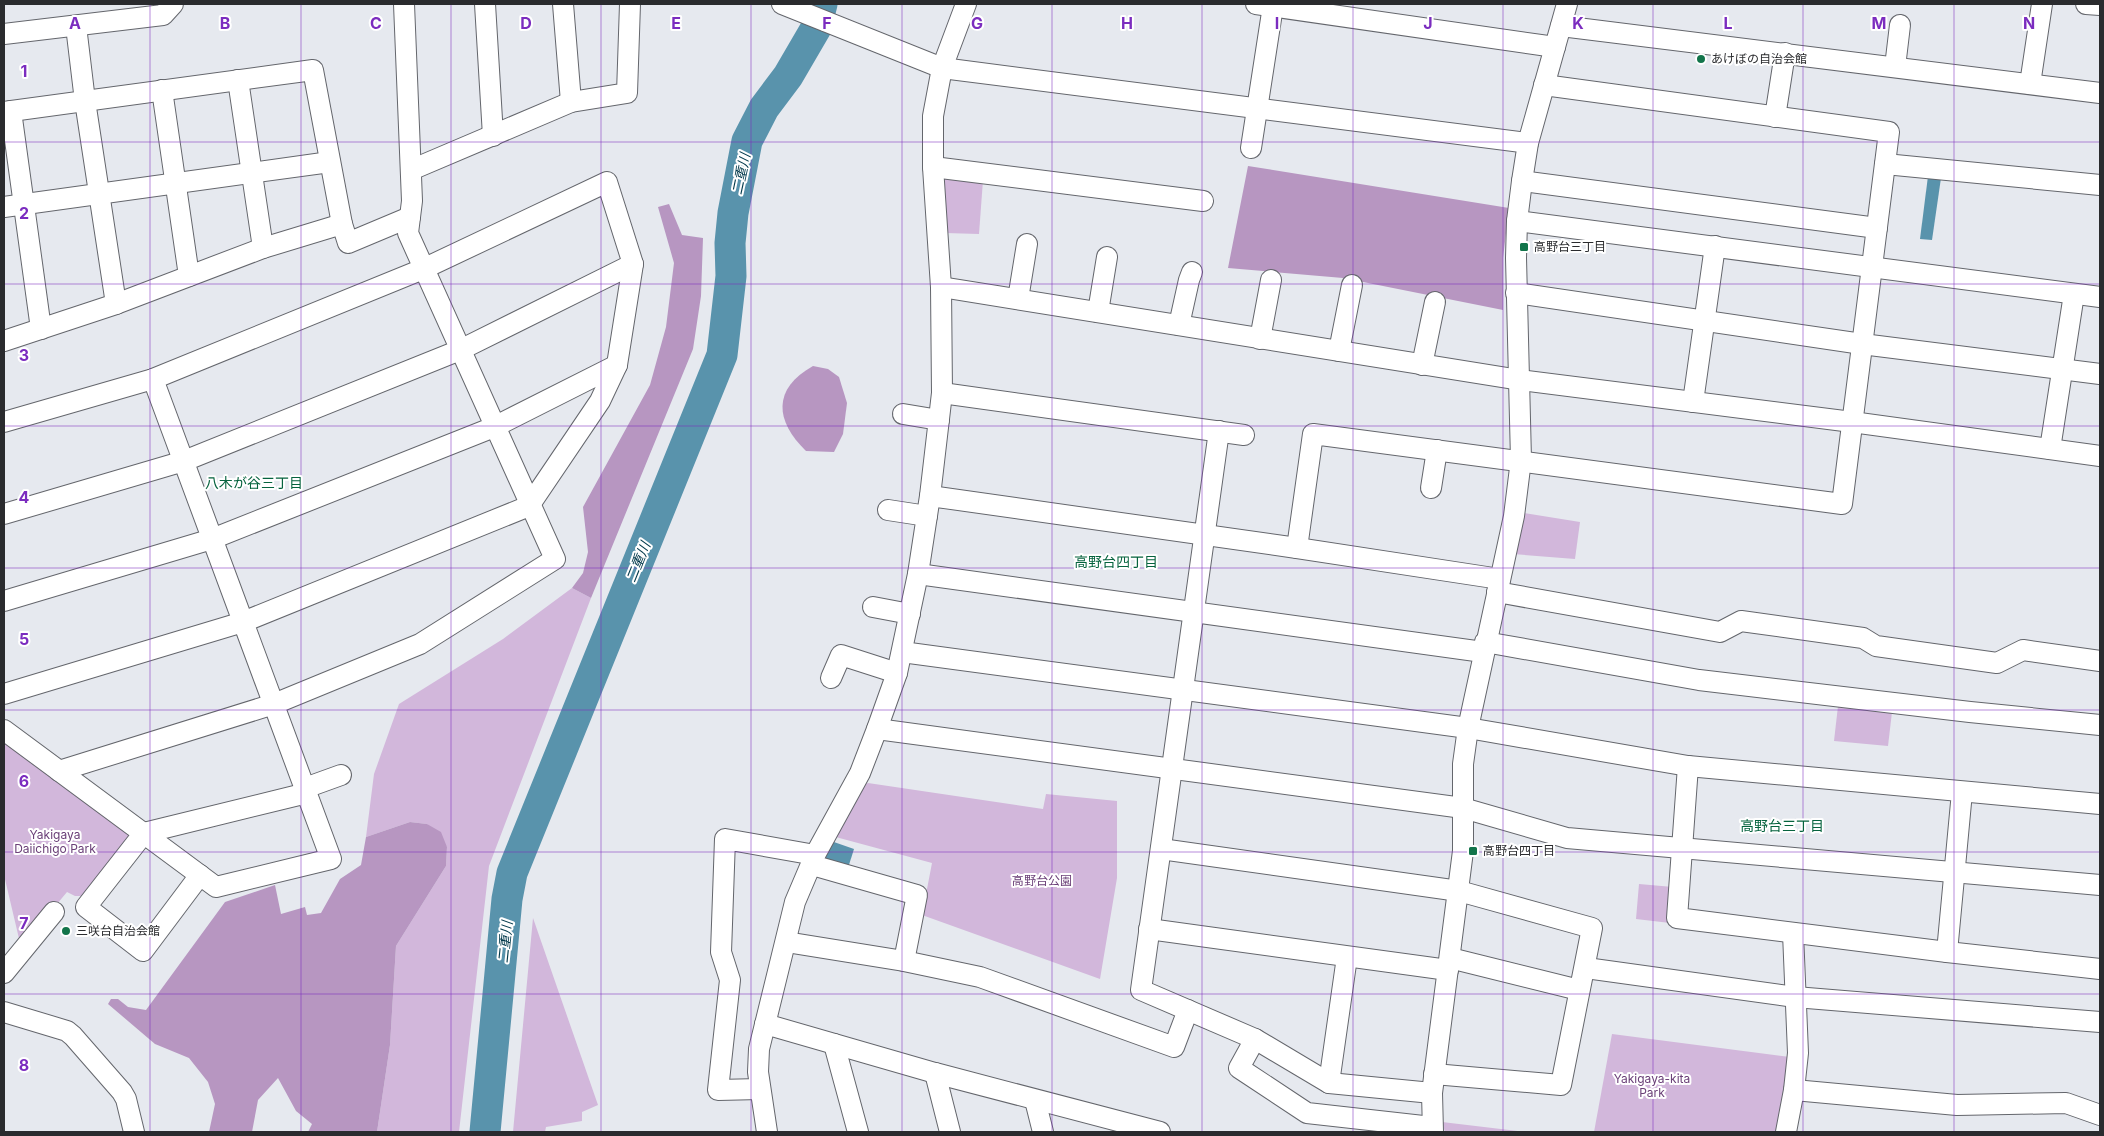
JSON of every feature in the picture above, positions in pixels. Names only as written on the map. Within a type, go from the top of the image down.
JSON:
[{"type":"street","points":[[4,34],[163,15],[173,4]]},
{"type":"street","points":[[59,771],[274,704],[420,644],[555,559],[529,506],[408,233],[412,201],[404,4]]},
{"type":"street","points":[[485,4],[493,136]]},
{"type":"street","points":[[563,4],[571,102]]},
{"type":"street","points":[[411,170],[571,102],[627,93],[630,4]]},
{"type":"street","points":[[782,4],[942,68],[1528,143]]},
{"type":"street","points":[[767,1132],[758,1072],[759,1049],[795,902],[813,860],[860,773],[877,728],[897,673],[918,574],[930,496],[942,394],[941,287],[933,168],[933,116],[942,68],[966,4]]},
{"type":"street","points":[[1255,1039],[1239,1068],[1307,1113],[1432,1130],[1433,1083],[1463,851],[1463,764],[1484,647],[1514,516],[1521,460],[1516,293],[1517,221],[1528,143],[1567,4]]},
{"type":"street","points":[[2030,84],[2042,4]]},
{"type":"street","points":[[2086,4],[2100,6]]},
{"type":"street","points":[[1251,148],[1258,109],[1264,5],[1555,46]]},
{"type":"street","points":[[1895,67],[1900,25]]},
{"type":"street","points":[[76,26],[85,101],[116,304]]},
{"type":"street","points":[[1561,26],[2100,93]]},
{"type":"street","points":[[1775,116],[1785,53]]},
{"type":"street","points":[[41,329],[14,206],[7,111],[313,70],[342,224],[348,243],[410,217]]},
{"type":"street","points":[[238,80],[263,248]]},
{"type":"street","points":[[1297,548],[1313,434],[1521,460],[1842,504],[1888,132],[1544,85]]},
{"type":"street","points":[[162,90],[189,276]]},
{"type":"street","points":[[14,206],[330,162]]},
{"type":"street","points":[[1885,164],[2100,185]]},
{"type":"street","points":[[933,168],[1203,201]]},
{"type":"street","points":[[1522,181],[1877,228]]},
{"type":"street","points":[[4,422],[153,379],[423,269],[607,182],[633,264],[617,365],[600,401],[529,506],[243,622],[4,694]]},
{"type":"street","points":[[1517,221],[2100,297]]},
{"type":"street","points":[[4,340],[116,304],[263,248],[342,224]]},
{"type":"street","points":[[1018,299],[1027,244]]},
{"type":"street","points":[[1692,402],[1715,246]]},
{"type":"street","points":[[1098,312],[1107,257]]},
{"type":"street","points":[[4,514],[184,461],[460,350],[633,264]]},
{"type":"street","points":[[1179,326],[1192,272]]},
{"type":"street","points":[[1260,338],[1271,280]]},
{"type":"street","points":[[1339,351],[1352,285]]},
{"type":"street","points":[[941,287],[1520,380],[2100,456]]},
{"type":"street","points":[[1516,293],[1862,344],[2100,374]]},
{"type":"street","points":[[2050,449],[2074,294]]},
{"type":"street","points":[[1422,365],[1435,302]]},
{"type":"street","points":[[4,601],[212,539],[494,427],[617,365]]},
{"type":"street","points":[[4,730],[216,887],[331,859],[153,379]]},
{"type":"street","points":[[942,394],[1244,435]]},
{"type":"street","points":[[903,414],[939,420]]},
{"type":"street","points":[[1161,849],[1459,891],[1592,928],[1586,968],[1561,1085],[1329,1083],[1255,1039],[1141,990],[1219,432]]},
{"type":"street","points":[[1431,488],[1437,450]]},
{"type":"street","points":[[930,496],[1297,548],[1498,586],[1720,632],[1741,621],[1863,638],[1876,646],[1997,663],[2024,650],[2100,661]]},
{"type":"street","points":[[888,510],[927,516]]},
{"type":"street","points":[[918,574],[1194,612],[1484,647],[1699,680],[1970,712],[2100,725]]},
{"type":"street","points":[[873,607],[910,614]]},
{"type":"street","points":[[902,652],[1468,728],[1688,766],[2100,804]]},
{"type":"street","points":[[831,678],[840,655],[897,673]]},
{"type":"street","points":[[877,728],[1463,808],[1567,838],[2100,885]]},
{"type":"street","points":[[1688,766],[1676,918],[2100,969]]},
{"type":"street","points":[[200,875],[143,951],[86,907],[144,833],[306,791],[341,775]]},
{"type":"street","points":[[1947,952],[1962,792]]},
{"type":"street","points":[[760,1089],[718,1090],[730,980],[721,952],[725,840],[813,860],[917,895],[904,961]]},
{"type":"street","points":[[4,973],[54,912]]},
{"type":"street","points":[[1150,929],[1347,957],[1449,964],[1580,990]]},
{"type":"street","points":[[1786,1132],[1794,1090],[1798,1053],[1793,933]]},
{"type":"street","points":[[786,942],[904,961],[980,977],[1174,1047],[1188,1010]]},
{"type":"street","points":[[1329,1083],[1347,957]]},
{"type":"street","points":[[1586,968],[1795,997],[2100,1022]]},
{"type":"street","points":[[4,1012],[55,1026],[74,1036],[122,1092],[126,1099],[134,1132]]},
{"type":"street","points":[[765,1024],[1132,1128],[1160,1132]]},
{"type":"street","points":[[834,1044],[858,1132]]},
{"type":"street","points":[[935,1073],[950,1132]]},
{"type":"street","points":[[1794,1090],[1957,1105],[2066,1103],[2100,1115]]},
{"type":"street","points":[[1035,1100],[1043,1132]]},
{"type":"green space","points":[[947,177],[983,180],[979,234],[945,233],[941,183]]},
{"type":"green space","points":[[1524,513],[1580,522],[1575,559],[1513,554]]},
{"type":"green space","points":[[572,588],[591,598],[489,866],[459,1132],[377,1132],[390,1045],[396,946],[446,866],[447,847],[427,824],[410,822],[366,837],[374,774],[399,704],[503,639]]},
{"type":"green space","points":[[1838,706],[1892,712],[1888,746],[1834,741]]},
{"type":"green space","name":"Yakigaya Daiichigo Park","points":[[4,742],[128,833],[129,839],[86,896],[75,896],[67,892],[21,947],[4,875]]},
{"type":"green space","name":"高野台公園","points":[[868,783],[1043,809],[1046,794],[1117,801],[1117,878],[1100,979],[922,915],[932,863],[832,836],[859,787]]},
{"type":"green space","points":[[1639,884],[1673,887],[1670,923],[1636,919]]},
{"type":"green space","points":[[533,918],[598,1105],[582,1112],[582,1121],[546,1127],[545,1132],[513,1132]]},
{"type":"green space","name":"Yakigaya-kita Park","points":[[1612,1034],[1790,1057],[1779,1132],[1594,1132]]},
{"type":"green space","points":[[1442,1122],[1527,1132],[1445,1132]]},
{"type":"shaded area","points":[[1248,166],[1509,208],[1503,258],[1503,310],[1343,278],[1228,268]]},
{"type":"shaded area","points":[[669,204],[682,235],[703,238],[701,296],[693,349],[591,598],[572,588],[583,573],[588,552],[583,507],[650,385],[666,327],[674,263],[658,207]]},
{"type":"shaded area","points":[[813,366],[828,369],[839,377],[847,403],[843,434],[834,452],[806,451],[788,428],[784,417],[782,406],[790,385]]},
{"type":"shaded area","points":[[410,822],[427,824],[441,832],[447,847],[446,866],[396,946],[390,1045],[377,1132],[308,1132],[312,1124],[296,1111],[278,1078],[258,1100],[252,1132],[209,1132],[215,1104],[208,1082],[189,1058],[155,1044],[108,1004],[111,999],[118,999],[128,1007],[146,1010],[225,902],[275,885],[281,914],[305,907],[307,915],[321,913],[340,879],[361,865],[366,837]]},
{"type":"water","points":[[1928,176],[1941,178],[1932,240],[1920,239]]},
{"type":"water","points":[[831,841],[854,849],[848,868],[828,863],[823,854]]},
{"type":"waterway","name":"二重川","points":[[485,1132],[507,899],[512,873],[722,355],[731,276],[730,243],[733,213],[747,141],[764,108],[788,76],[816,28],[822,4]]},
{"type":"place","name":"あけぼの自治会館","points":[[1701,59]]},
{"type":"place","name":"高野台三丁目","points":[[1524,247]]},
{"type":"place","name":"高野台四丁目","points":[[1473,851]]},
{"type":"place","name":"三咲台自治会館","points":[[66,931]]},
{"type":"district","name":"八木が谷三丁目","points":[[254,483]]},
{"type":"district","name":"高野台四丁目","points":[[1116,562]]},
{"type":"district","name":"高野台三丁目","points":[[1782,826]]}]
